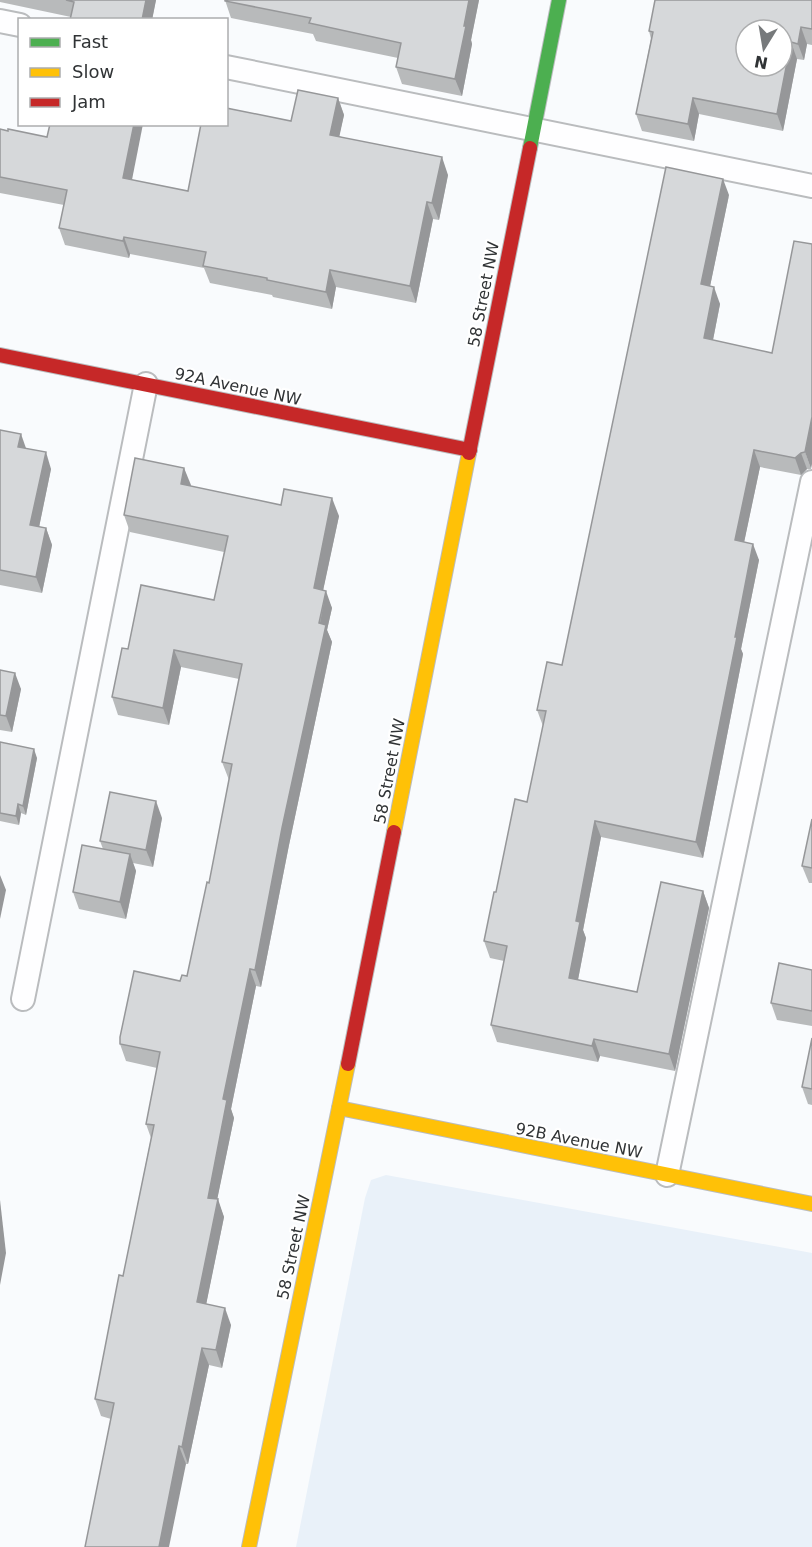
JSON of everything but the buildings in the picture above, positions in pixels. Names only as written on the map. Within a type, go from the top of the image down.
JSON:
[{"type":"street","name":"58 Street NW","points":[[249,1547],[339,1108],[559,0]]},
{"type":"street","name":"92A Avenue NW","points":[[0,355],[470,450]]},
{"type":"street","name":"92B Avenue NW","points":[[339,1108],[812,1204]]},
{"type":"lane","points":[[0,21],[18,25]]},
{"type":"lane","points":[[228,67],[812,186]]},
{"type":"lane","points":[[23,999],[146,384]]},
{"type":"lane","points":[[667,1175],[812,482]]},
{"type":"shaded area","points":[[386,1175],[812,1253],[812,1547],[296,1547],[365,1198],[371,1180]]},
{"type":"traffic: fast","points":[[530,148],[559,0]]},
{"type":"traffic: slow","points":[[394,832],[469,453]]},
{"type":"traffic: slow","points":[[249,1547],[348,1064]]},
{"type":"traffic: slow","points":[[339,1108],[812,1204]]},
{"type":"traffic: jam","points":[[469,453],[530,148]]},
{"type":"traffic: jam","points":[[0,355],[470,450]]},
{"type":"traffic: jam","points":[[348,1064],[394,832]]}]
